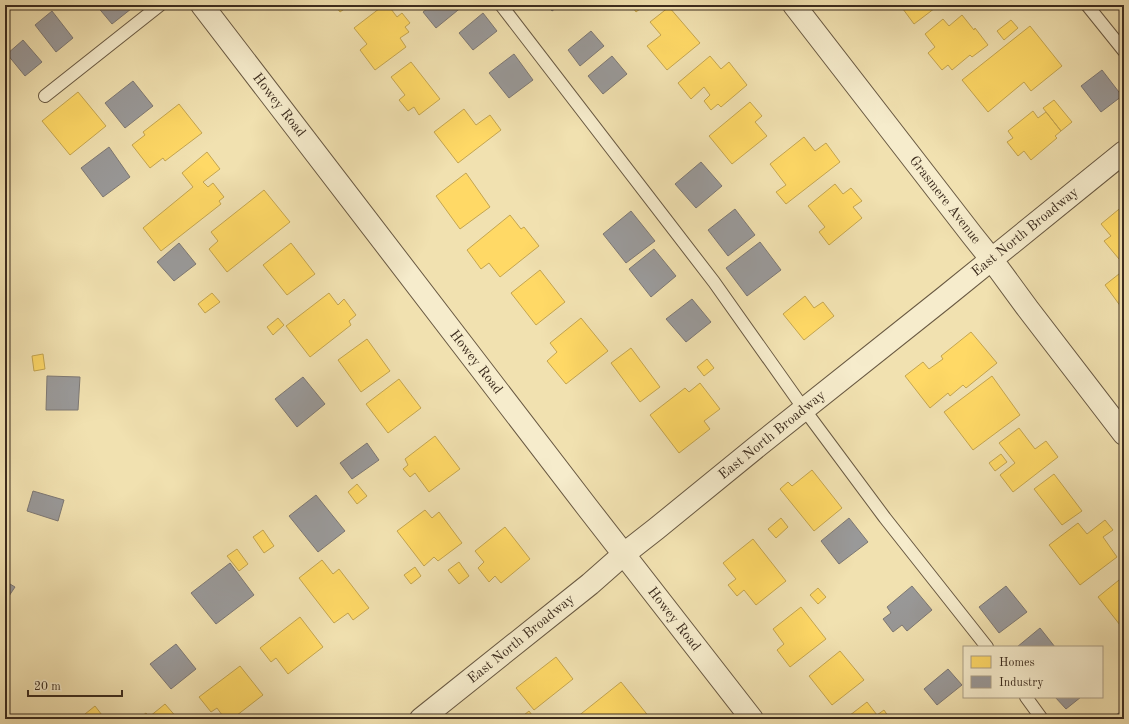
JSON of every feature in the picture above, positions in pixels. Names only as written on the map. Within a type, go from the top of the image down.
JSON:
[{"type":"street","name":"Howey Road","points":[[202,5],[752,719]]},
{"type":"street","name":"Grasmere Avenue","points":[[794,5],[992,260],[1124,434]]},
{"type":"street","name":"East North Broadway","points":[[421,719],[1124,152]]},
{"type":"lane","points":[[45,96],[160,5]]},
{"type":"lane","points":[[501,5],[714,282],[804,409],[885,518],[986,646]]},
{"type":"lane","points":[[1087,5],[1124,51]]},
{"type":"lane","points":[[1027,698],[1042,719]]},
{"type":"building: Homes","points":[[335,5],[350,5],[340,12]]},
{"type":"building: Homes","points":[[384,5],[388,5],[397,17],[402,13],[410,23],[405,27],[409,32],[400,38],[406,47],[375,70],[360,50],[367,44],[354,28]]},
{"type":"building: Homes","points":[[631,5],[645,5],[636,12]]},
{"type":"building: Homes","points":[[900,5],[939,5],[914,24]]},
{"type":"building: Homes","points":[[669,7],[700,43],[667,70],[647,46],[661,35],[650,22]]},
{"type":"building: Homes","points":[[962,15],[974,30],[975,28],[988,45],[972,57],[970,55],[952,70],[948,65],[942,70],[928,53],[935,47],[925,34],[943,19],[949,26]]},
{"type":"building: Homes","points":[[1011,20],[1018,28],[1004,40],[997,31]]},
{"type":"building: Homes","points":[[1030,26],[1062,66],[1031,91],[1024,82],[988,112],[962,80]]},
{"type":"building: Homes","points":[[710,56],[721,69],[729,62],[747,85],[721,107],[718,104],[711,110],[704,101],[710,95],[704,87],[691,99],[678,83]]},
{"type":"building: Homes","points":[[411,62],[440,99],[419,115],[414,107],[408,111],[399,100],[405,95],[391,77]]},
{"type":"building: Homes","points":[[78,92],[106,126],[70,155],[42,121]]},
{"type":"building: Homes","points":[[1054,100],[1072,122],[1061,131],[1043,108]]},
{"type":"building: Homes","points":[[750,102],[762,116],[755,122],[767,136],[732,164],[709,136]]},
{"type":"building: Homes","points":[[179,104],[202,133],[165,161],[163,158],[150,168],[132,145],[145,135],[143,132]]},
{"type":"building: Homes","points":[[464,109],[476,125],[490,115],[501,130],[458,163],[434,132]]},
{"type":"building: Homes","points":[[1033,111],[1038,118],[1046,112],[1061,131],[1055,136],[1057,138],[1031,160],[1024,151],[1018,156],[1007,142],[1013,138],[1008,131]]},
{"type":"building: Homes","points":[[804,137],[815,151],[826,143],[840,162],[786,204],[776,192],[786,185],[770,164]]},
{"type":"building: Homes","points":[[207,152],[220,169],[203,182],[208,187],[213,183],[224,197],[219,201],[221,204],[161,251],[143,228],[193,187],[182,173]]},
{"type":"building: Homes","points":[[466,173],[490,207],[460,229],[436,196]]},
{"type":"building: Homes","points":[[835,184],[843,194],[851,188],[862,201],[853,207],[862,218],[829,245],[819,232],[825,227],[808,206]]},
{"type":"building: Homes","points":[[264,190],[290,222],[227,272],[209,249],[218,241],[211,232]]},
{"type":"building: Homes","points":[[1124,205],[1124,254],[1119,259],[1104,241],[1111,236],[1101,224]]},
{"type":"building: Homes","points":[[510,215],[521,229],[524,227],[539,246],[500,277],[489,263],[481,269],[467,250]]},
{"type":"building: Homes","points":[[291,243],[315,274],[287,295],[263,265]]},
{"type":"building: Homes","points":[[540,270],[565,302],[536,325],[511,293]]},
{"type":"building: Homes","points":[[1124,270],[1124,311],[1105,285]]},
{"type":"building: Homes","points":[[212,293],[220,302],[205,313],[198,304]]},
{"type":"building: Homes","points":[[329,293],[338,305],[344,299],[356,315],[349,321],[351,325],[310,357],[286,326]]},
{"type":"building: Homes","points":[[805,296],[814,308],[823,302],[834,316],[804,340],[783,314]]},
{"type":"building: Homes","points":[[278,318],[284,325],[273,335],[267,327]]},
{"type":"building: Homes","points":[[581,318],[608,351],[566,384],[547,361],[557,352],[550,343]]},
{"type":"building: Homes","points":[[971,332],[997,363],[966,388],[963,385],[950,396],[948,393],[930,408],[905,376],[923,362],[929,369],[943,359],[941,356]]},
{"type":"building: Homes","points":[[367,339],[390,371],[361,392],[338,360]]},
{"type":"building: Homes","points":[[631,348],[660,387],[640,402],[611,363]]},
{"type":"building: Homes","points":[[43,354],[45,369],[34,371],[32,356]]},
{"type":"building: Homes","points":[[707,359],[714,368],[704,376],[697,367]]},
{"type":"building: Homes","points":[[992,376],[1020,415],[973,450],[944,412]]},
{"type":"building: Homes","points":[[399,379],[421,408],[388,433],[366,404]]},
{"type":"building: Homes","points":[[700,383],[720,409],[704,421],[710,429],[679,453],[650,415],[685,388],[689,392]]},
{"type":"building: Homes","points":[[1019,428],[1035,449],[1046,441],[1058,457],[1013,492],[1000,475],[1015,463],[999,443]]},
{"type":"building: Homes","points":[[435,436],[460,469],[429,492],[415,473],[410,477],[403,469],[408,465],[405,459]]},
{"type":"building: Homes","points":[[1001,454],[1007,462],[995,471],[989,463]]},
{"type":"building: Homes","points":[[812,470],[842,508],[814,531],[780,489],[788,482],[792,486]]},
{"type":"building: Homes","points":[[1054,474],[1082,511],[1062,525],[1034,489]]},
{"type":"building: Homes","points":[[357,484],[367,496],[357,504],[348,492]]},
{"type":"building: Homes","points":[[425,510],[432,518],[439,512],[462,543],[438,561],[434,557],[424,566],[397,531]]},
{"type":"building: Homes","points":[[781,518],[788,527],[776,538],[768,529]]},
{"type":"building: Homes","points":[[1105,520],[1113,530],[1103,537],[1117,557],[1080,585],[1049,545],[1078,523],[1087,534]]},
{"type":"building: Homes","points":[[505,527],[530,559],[501,583],[495,576],[489,582],[478,568],[484,562],[475,551]]},
{"type":"building: Homes","points":[[263,530],[274,546],[264,553],[253,537]]},
{"type":"building: Homes","points":[[753,539],[786,581],[756,605],[744,590],[737,596],[728,585],[736,579],[723,563]]},
{"type":"building: Homes","points":[[237,549],[248,564],[239,571],[227,556]]},
{"type":"building: Homes","points":[[322,560],[333,574],[339,569],[369,608],[353,620],[348,613],[334,623],[299,578]]},
{"type":"building: Homes","points":[[459,562],[469,576],[459,584],[448,570]]},
{"type":"building: Homes","points":[[415,567],[421,576],[411,584],[404,575]]},
{"type":"building: Homes","points":[[1124,576],[1124,622],[1120,625],[1098,597]]},
{"type":"building: Homes","points":[[818,588],[826,597],[818,604],[810,595]]},
{"type":"building: Homes","points":[[801,607],[826,639],[790,667],[777,650],[784,644],[773,629]]},
{"type":"building: Homes","points":[[300,617],[323,647],[288,674],[276,658],[271,662],[260,648]]},
{"type":"building: Homes","points":[[840,651],[864,680],[832,705],[809,676]]},
{"type":"building: Homes","points":[[556,657],[573,679],[534,710],[516,688]]},
{"type":"building: Homes","points":[[240,666],[263,695],[232,719],[225,719],[217,708],[211,712],[199,697]]},
{"type":"building: Homes","points":[[621,682],[650,718],[649,719],[579,719],[577,717]]},
{"type":"building: Homes","points":[[867,702],[877,715],[884,710],[890,719],[845,719]]},
{"type":"building: Homes","points":[[165,704],[178,719],[138,719],[146,713],[149,717]]},
{"type":"building: Homes","points":[[95,706],[105,719],[89,719],[85,714]]},
{"type":"building: Homes","points":[[529,711],[535,719],[519,719]]},
{"type":"building: Industry","points":[[96,5],[136,5],[112,24]]},
{"type":"building: Industry","points":[[432,5],[463,6],[436,28],[423,12]]},
{"type":"building: Industry","points":[[548,5],[560,5],[552,11]]},
{"type":"building: Industry","points":[[52,11],[73,38],[56,52],[35,25]]},
{"type":"building: Industry","points":[[483,13],[497,31],[473,50],[459,33]]},
{"type":"building: Industry","points":[[591,31],[604,46],[580,66],[568,50]]},
{"type":"building: Industry","points":[[23,40],[42,62],[25,76],[7,54]]},
{"type":"building: Industry","points":[[514,54],[533,80],[509,98],[489,73]]},
{"type":"building: Industry","points":[[612,56],[627,74],[603,94],[588,76]]},
{"type":"building: Industry","points":[[1102,70],[1122,96],[1101,112],[1081,86]]},
{"type":"building: Industry","points":[[133,81],[153,106],[125,128],[105,103]]},
{"type":"building: Industry","points":[[109,147],[130,177],[103,197],[81,168]]},
{"type":"building: Industry","points":[[701,162],[722,186],[696,208],[675,184]]},
{"type":"building: Industry","points":[[735,209],[755,235],[728,256],[708,230]]},
{"type":"building: Industry","points":[[631,211],[655,241],[626,263],[603,234]]},
{"type":"building: Industry","points":[[760,242],[781,270],[747,296],[726,268]]},
{"type":"building: Industry","points":[[179,243],[196,264],[174,281],[157,262]]},
{"type":"building: Industry","points":[[654,249],[676,276],[651,297],[629,269]]},
{"type":"building: Industry","points":[[692,299],[711,322],[686,342],[666,319]]},
{"type":"building: Industry","points":[[47,376],[80,377],[78,410],[46,410]]},
{"type":"building: Industry","points":[[303,377],[325,404],[297,427],[275,399]]},
{"type":"building: Industry","points":[[367,443],[379,460],[352,479],[340,463]]},
{"type":"building: Industry","points":[[33,491],[64,500],[58,521],[27,511]]},
{"type":"building: Industry","points":[[316,495],[345,531],[318,552],[289,516]]},
{"type":"building: Industry","points":[[849,518],[868,542],[839,564],[821,541]]},
{"type":"building: Industry","points":[[230,563],[254,595],[216,624],[191,593]]},
{"type":"building: Industry","points":[[5,581],[15,587],[5,602]]},
{"type":"building: Industry","points":[[912,586],[932,610],[907,631],[902,625],[893,632],[883,619],[891,613],[887,607]]},
{"type":"building: Industry","points":[[1006,586],[1027,612],[999,633],[979,607]]},
{"type":"building: Industry","points":[[1040,628],[1054,646],[1018,646]]},
{"type":"building: Industry","points":[[176,644],[196,669],[171,689],[150,664]]},
{"type":"building: Industry","points":[[948,669],[962,685],[937,705],[924,689]]},
{"type":"building: Industry","points":[[1056,698],[1080,698],[1066,709]]},
{"type":"building: Industry","points":[[1124,709],[1124,719],[1111,719]]}]
